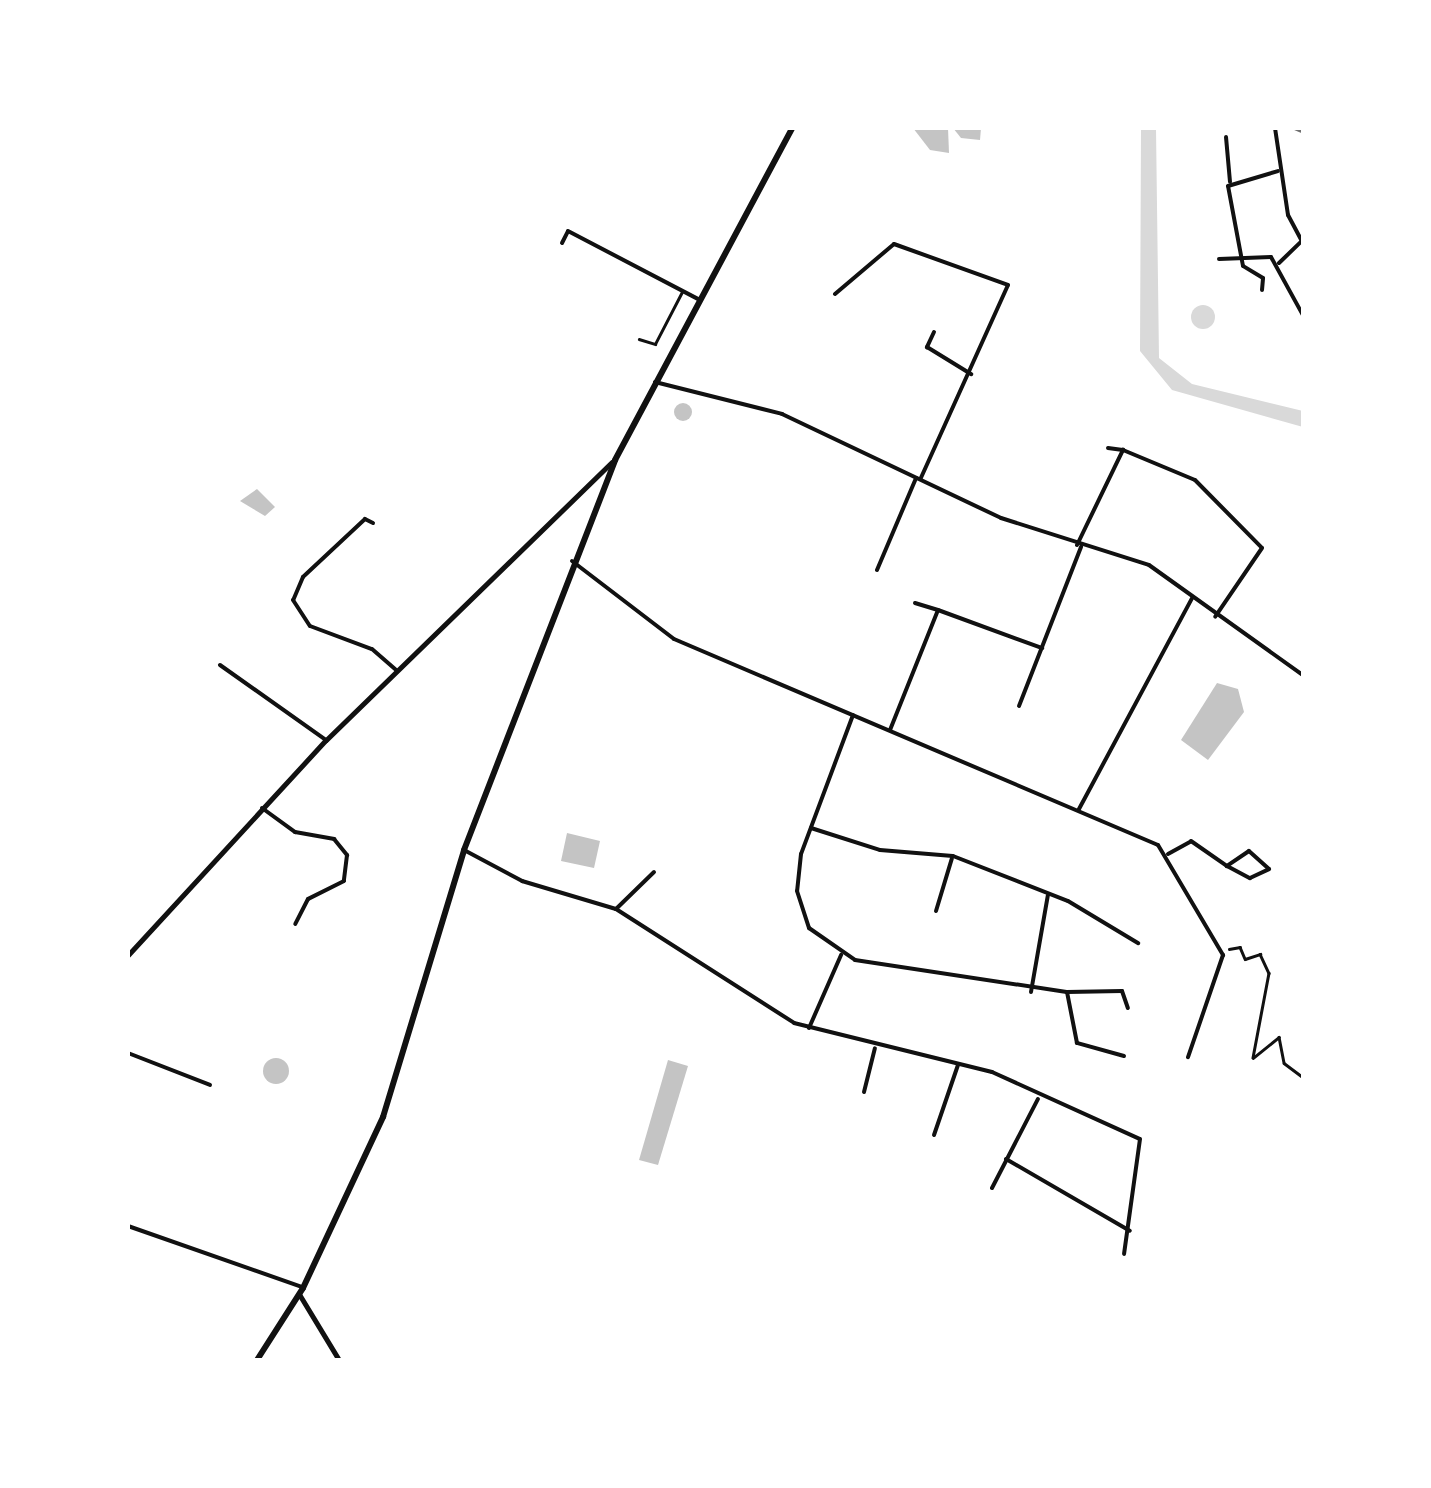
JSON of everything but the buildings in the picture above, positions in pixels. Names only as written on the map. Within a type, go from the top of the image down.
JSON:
[{"type":"main road","points":[[257,1360],[301,1291],[383,1117],[464,850],[572,561],[615,460],[792,128]]},
{"type":"street","points":[[1275,128],[1278,171],[1302,244],[1278,263]]},
{"type":"street","points":[[1226,137],[1241,255],[1262,290]]},
{"type":"street","points":[[1230,182],[1278,171]]},
{"type":"street","points":[[562,243],[568,232],[698,299]]},
{"type":"street","points":[[835,294],[894,244],[1002,278],[1010,298],[919,477],[878,570]]},
{"type":"street","points":[[1220,259],[1241,255],[1278,263]]},
{"type":"street","points":[[1278,263],[1304,317]]},
{"type":"street","points":[[934,332],[927,347],[971,374]]},
{"type":"street","points":[[655,382],[782,414],[1079,546],[1148,565],[1215,617],[1304,676]]},
{"type":"street","points":[[1108,448],[1123,450],[1195,480],[1261,544],[1215,617]]},
{"type":"street","points":[[1020,706],[1079,546],[1123,450]]},
{"type":"street","points":[[128,955],[326,740],[559,504],[615,460]]},
{"type":"street","points":[[372,523],[350,531],[298,582],[293,600],[310,626],[372,649],[396,670]]},
{"type":"street","points":[[572,561],[674,639],[1079,809],[1168,854],[1222,951],[1217,992],[1188,1057]]},
{"type":"street","points":[[1079,809],[1192,598]]},
{"type":"street","points":[[915,603],[1042,648]]},
{"type":"street","points":[[890,730],[938,610]]},
{"type":"street","points":[[220,664],[326,740]]},
{"type":"street","points":[[852,715],[810,828],[800,906],[817,939],[841,955],[1031,992],[1122,991],[1128,1008]]},
{"type":"street","points":[[262,808],[295,832],[334,839],[348,855],[344,881],[308,899],[295,924]]},
{"type":"street","points":[[810,828],[869,848],[953,856],[1048,895],[1138,943]]},
{"type":"street","points":[[1168,854],[1191,841],[1228,866],[1256,880],[1268,874],[1249,850],[1228,866]]},
{"type":"street","points":[[464,850],[522,881],[616,909],[809,1028],[958,1065],[1140,1139],[1124,1254]]},
{"type":"street","points":[[936,911],[953,856]]},
{"type":"street","points":[[616,909],[654,872]]},
{"type":"street","points":[[1031,992],[1048,895]]},
{"type":"street","points":[[809,1028],[841,955]]},
{"type":"street","points":[[1067,992],[1072,1037],[1087,1050],[1124,1056]]},
{"type":"street","points":[[864,1092],[876,1046]]},
{"type":"street","points":[[128,1053],[210,1084]]},
{"type":"street","points":[[934,1135],[958,1065]]},
{"type":"street","points":[[992,1188],[1039,1098]]},
{"type":"street","points":[[1006,1159],[1130,1231]]},
{"type":"street","points":[[128,1226],[301,1291],[337,1360]]},
{"type":"lane","points":[[639,340],[655,344],[682,291]]},
{"type":"path","points":[[1222,951],[1260,954],[1269,973],[1253,1058],[1278,1038],[1284,1063],[1304,1078]]},
{"type":"shaded area","points":[[1141,128],[1156,128],[1159,358],[1192,384],[1303,411],[1303,427],[1172,390],[1140,351]]},
{"type":"shaded area","points":[[1203,305],[1215,317],[1203,329],[1191,317]]},
{"type":"railway","points":[[1294,128],[1304,132]]}]
